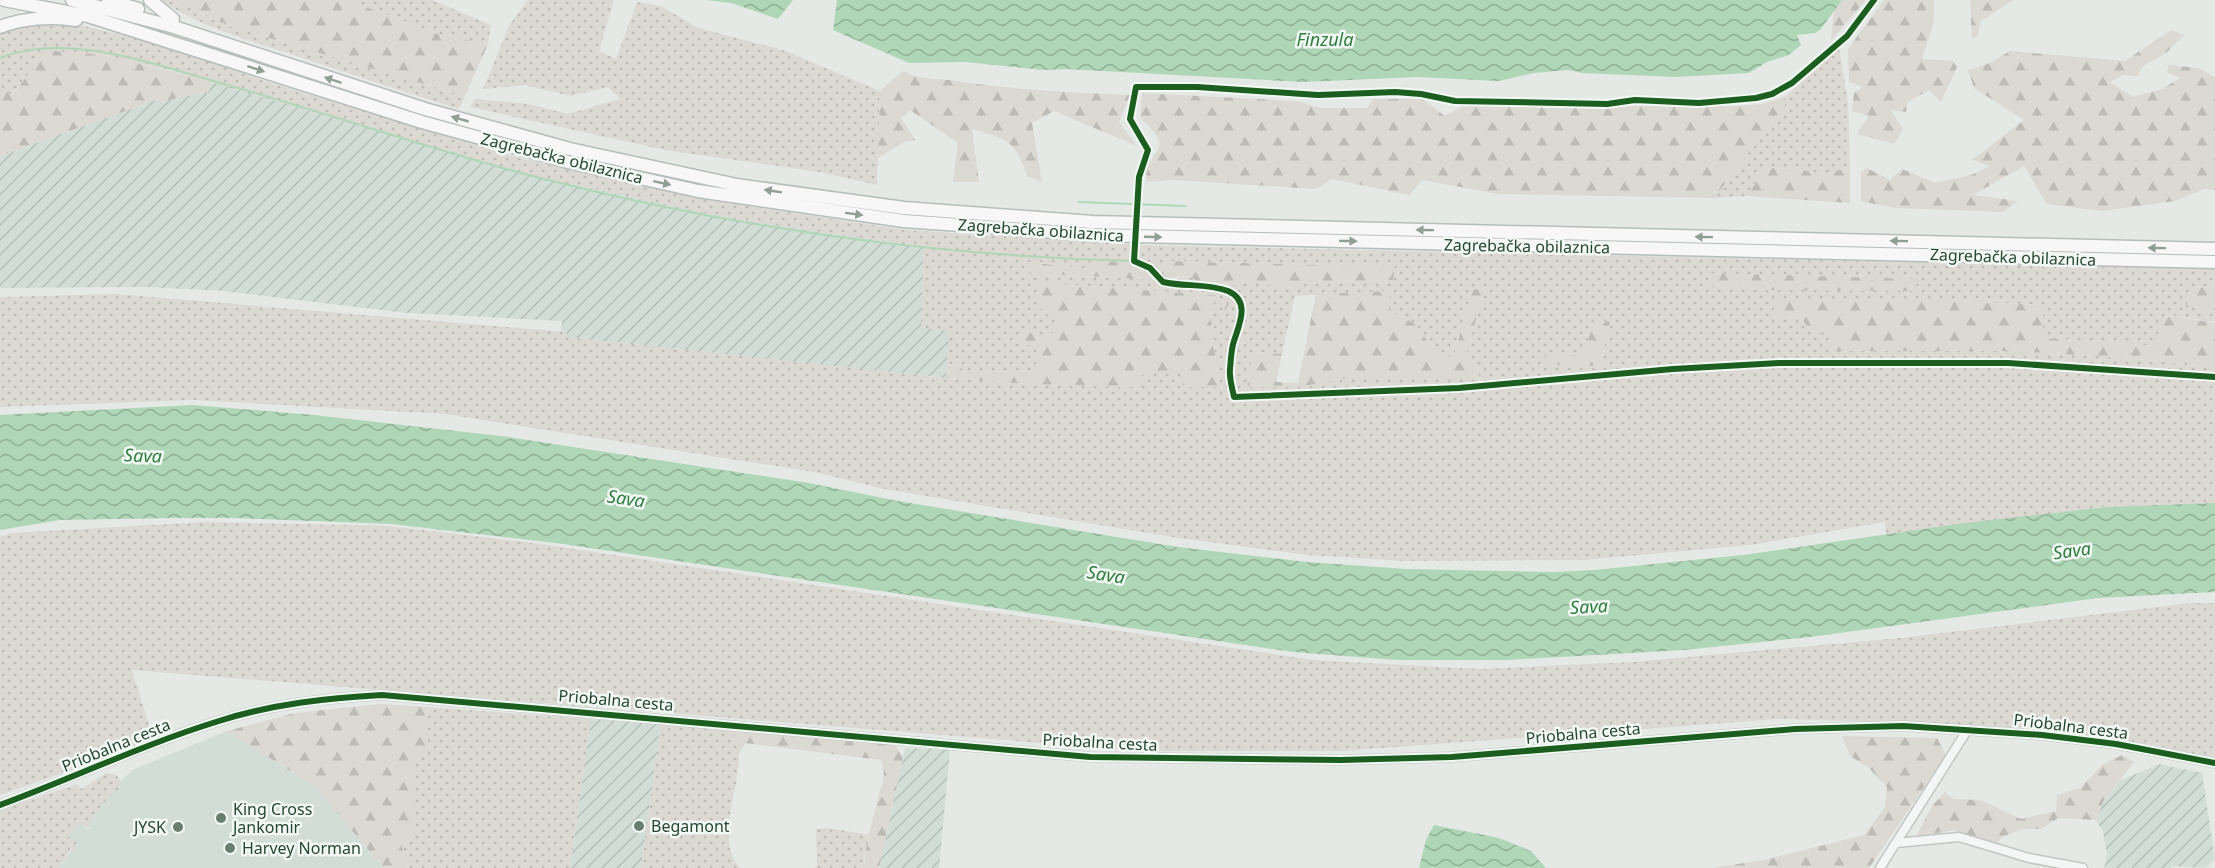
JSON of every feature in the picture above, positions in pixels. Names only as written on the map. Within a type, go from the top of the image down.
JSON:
[{"type":"highway","name":"Zagrebačka obilaznica","points":[[4,0],[88,16],[422,122],[568,162],[698,191],[904,220],[1096,235],[2215,262]]},
{"type":"highway","name":"Zagrebačka obilaznica","points":[[72,0],[174,27],[435,112],[604,158],[737,185],[904,208],[1093,222],[2215,249]]},
{"type":"highway","points":[[108,0],[173,19],[237,43],[250,53]]},
{"type":"highway","points":[[150,0],[173,19]]},
{"type":"highway","points":[[0,27],[23,21],[68,19],[201,51]]},
{"type":"street","name":"Priobalna cesta","points":[[0,805],[161,740],[219,720],[300,703],[382,694],[1090,757],[1341,760],[1452,757],[1795,729],[1903,726],[1968,729],[2116,744],[2215,763]]},
{"type":"street","points":[[1880,868],[1968,729]]},
{"type":"street","points":[[1896,843],[1959,837],[2029,858],[2083,868]]},
{"type":"shaded area","points":[[211,81],[516,172],[733,219],[924,247],[921,327],[950,331],[946,378],[566,337],[567,332],[561,331],[562,321],[407,313],[223,291],[148,287],[0,288],[0,156],[159,99],[161,104],[178,97],[208,93]]},
{"type":"shaded area","points":[[591,719],[661,724],[641,868],[570,868]]},
{"type":"shaded area","points":[[227,731],[317,788],[383,868],[59,868],[76,843],[68,836],[79,822],[88,829],[90,828],[86,825],[114,790],[118,793],[121,781],[132,770]]},
{"type":"shaded area","points":[[905,748],[950,750],[939,868],[879,868]]},
{"type":"shaded area","points":[[2159,764],[2202,773],[2215,859],[2205,868],[2172,866],[2171,868],[2104,868],[2107,855],[2103,832],[2096,820],[2104,800],[2121,780]]},
{"type":"green space","points":[[161,0],[175,0],[229,26],[465,96],[459,109],[222,31],[191,18]]},
{"type":"green space","points":[[175,0],[355,0],[358,4],[438,34],[488,44],[465,96],[229,26]]},
{"type":"green space","points":[[355,0],[432,0],[491,25],[488,44],[438,34],[358,4]]},
{"type":"green space","points":[[528,0],[614,0],[599,51],[616,59],[637,2],[661,6],[698,28],[783,50],[880,91],[877,185],[820,172],[665,150],[470,107],[475,99],[529,104],[568,114],[620,99],[608,87],[571,96],[525,85],[483,89],[510,24]]},
{"type":"green space","points":[[1842,0],[1866,0],[1831,41],[1834,8]]},
{"type":"green space","points":[[1884,0],[1934,0],[1934,21],[1922,59],[1953,61],[1957,67],[1941,102],[1929,90],[1908,102],[1906,112],[1891,110],[1903,130],[1894,144],[1857,134],[1869,116],[1852,111],[1854,93],[1863,87],[1849,82],[1848,49]]},
{"type":"green space","points":[[1970,0],[2013,0],[1981,21],[1977,36],[1972,39]]},
{"type":"green space","points":[[67,22],[147,41],[271,83],[520,158],[701,199],[907,230],[1140,245],[2215,269],[2215,288],[2190,287],[2187,307],[2215,311],[2215,322],[2167,315],[2156,346],[2043,338],[2043,305],[1953,301],[1772,300],[1790,318],[1801,318],[1808,327],[1832,338],[1832,351],[2009,351],[2129,358],[2215,368],[2215,503],[2107,507],[1886,534],[1885,522],[1750,545],[1585,560],[1404,561],[1308,555],[1178,538],[879,488],[814,472],[445,414],[193,400],[0,407],[0,297],[116,294],[567,332],[567,337],[946,378],[1027,384],[1139,387],[1139,376],[1154,372],[1181,372],[1184,387],[1219,387],[1209,303],[1214,301],[1215,295],[1039,283],[1056,321],[1053,333],[1042,337],[1020,329],[1038,349],[1035,372],[962,371],[958,365],[947,364],[949,331],[921,327],[924,247],[733,219],[516,172],[173,71],[103,55],[43,50],[33,69],[11,95],[0,87],[0,31],[23,24]],"holes":[[[1169,261],[1395,268],[1393,280],[1335,282],[1305,279],[1303,285],[1274,287],[1263,282],[1247,281],[1231,286],[1195,280],[1190,276],[1168,281],[1159,273]],[[1026,262],[1090,269],[1135,266],[1157,280],[1024,273]],[[1709,274],[1916,279],[1916,290],[1772,290],[1710,285]],[[1473,289],[1484,290],[1466,355],[1478,366],[1478,376],[1349,377],[1297,387],[1247,387],[1253,352],[1282,354],[1295,296],[1388,291],[1391,313],[1415,323],[1440,360],[1454,355]],[[1610,322],[1600,366],[1546,354],[1584,356]]]},
{"type":"green space","points":[[2171,30],[2184,35],[2166,53],[2143,66],[2138,76],[2123,75],[2110,82],[2133,97],[2162,89],[2180,78],[2167,72],[2169,65],[2198,68],[2215,77],[2215,190],[2204,189],[2175,201],[2102,211],[2047,204],[2024,166],[1973,195],[2018,201],[2003,212],[1895,208],[1861,201],[1861,172],[1867,168],[1890,180],[1902,169],[1935,183],[1971,175],[1990,166],[1972,160],[2024,120],[1974,88],[1968,70],[1990,63],[2010,51],[2125,61]]},
{"type":"green space","points":[[1839,48],[1848,103],[1850,166],[1825,175],[1798,169],[1767,168],[1746,196],[1714,198],[1785,105],[1786,96]]},
{"type":"green space","points":[[42,50],[103,55],[211,81],[208,93],[178,97],[160,104],[159,99],[0,156],[0,87],[12,95],[33,69]]},
{"type":"green space","points":[[903,71],[923,78],[1000,87],[1130,95],[1119,122],[1137,146],[1054,111],[1032,123],[1042,182],[1027,176],[1014,148],[1008,143],[972,129],[979,182],[953,182],[958,143],[910,110],[901,118],[915,140],[904,142],[878,158],[880,91]]},
{"type":"green space","points":[[1142,93],[1296,101],[1321,108],[1367,108],[1373,99],[1422,99],[1445,116],[1463,106],[1735,106],[1762,104],[1786,96],[1785,105],[1714,198],[1498,194],[1422,180],[1409,195],[1332,179],[1316,189],[1174,180],[1146,182],[1147,170],[1160,144],[1152,129],[1140,118]]},
{"type":"green space","points":[[1850,166],[1850,203],[1746,196],[1767,168],[1798,169],[1825,175]]},
{"type":"green space","points":[[1091,261],[1133,263],[1158,280],[1024,273],[1026,262],[1089,269]]},
{"type":"green space","points":[[1169,261],[1395,267],[1393,280],[1335,282],[1305,279],[1304,285],[1274,287],[1263,282],[1247,281],[1231,286],[1195,280],[1190,276],[1163,279],[1159,273]]},
{"type":"green space","points":[[1709,273],[1917,279],[1916,291],[1772,290],[1710,285]]},
{"type":"green space","points":[[1038,283],[1215,295],[1229,304],[1225,310],[1214,302],[1209,303],[1219,387],[1183,387],[1181,372],[1154,372],[1140,376],[1140,387],[1027,384],[946,378],[947,365],[958,365],[963,371],[1035,372],[1038,349],[1017,340],[1020,329],[1042,337],[1053,333],[1056,321],[1037,306]]},
{"type":"green space","points":[[2190,287],[2215,288],[2215,311],[2186,307]]},
{"type":"green space","points":[[1473,289],[1484,290],[1466,355],[1478,366],[1479,376],[1379,376],[1349,378],[1297,387],[1247,387],[1253,352],[1282,354],[1276,382],[1298,383],[1316,294],[1389,291],[1391,313],[1415,323],[1440,360],[1454,355]]},
{"type":"green space","points":[[1772,300],[1953,301],[2043,305],[2043,338],[2156,346],[2166,315],[2215,323],[2215,368],[2129,358],[2009,351],[1832,351],[1831,338],[1808,327],[1801,318],[1775,317]]},
{"type":"green space","points":[[1594,319],[1610,322],[1600,366],[1543,364],[1546,354],[1584,356]]},
{"type":"green space","points":[[205,522],[388,526],[534,543],[1313,660],[1480,669],[1633,662],[1900,638],[2191,603],[2215,603],[2215,759],[2153,745],[1977,725],[1779,719],[1341,751],[1142,751],[132,670],[154,741],[0,795],[0,537],[11,533]]},
{"type":"green space","points":[[380,704],[428,707],[428,741],[414,761],[416,841],[398,836],[409,867],[406,868],[383,868],[317,788],[227,731],[295,713]]},
{"type":"green space","points":[[428,707],[591,719],[570,868],[406,868],[409,867],[398,836],[415,841],[414,761],[428,741]]},
{"type":"green space","points":[[661,724],[741,731],[734,733],[741,738],[739,766],[728,833],[733,858],[740,868],[641,868]]},
{"type":"green space","points":[[741,731],[895,744],[903,757],[879,868],[865,868],[865,860],[884,777],[881,760],[745,743],[740,753],[737,750],[741,738],[735,738],[734,733]]},
{"type":"green space","points":[[1842,736],[1937,738],[1946,755],[1869,868],[1712,868],[1764,860],[1864,835],[1885,807],[1887,787],[1868,767],[1850,756]]},
{"type":"green space","points":[[2122,755],[2134,762],[2104,800],[2096,820],[2058,818],[2041,829],[2023,829],[2004,836],[1993,847],[1954,830],[1916,837],[1932,806],[1945,792],[1954,799],[1980,800],[2021,819],[2056,811],[2057,795],[2080,788],[2102,765]]},
{"type":"green space","points":[[107,773],[116,775],[121,781],[118,793],[114,790],[87,824],[91,828],[79,823],[68,836],[77,843],[75,851],[71,848],[59,868],[0,868],[0,810],[77,784],[81,789]]},
{"type":"green space","points":[[828,828],[870,835],[864,856],[865,868],[814,868],[817,866],[816,829]]},
{"type":"water","points":[[707,0],[793,0],[778,19],[731,3]]},
{"type":"water","name":"Finzula","points":[[837,0],[1842,0],[1821,29],[1815,33],[1797,35],[1801,45],[1789,55],[1767,62],[1749,73],[1676,77],[1582,73],[1568,70],[1534,73],[1499,81],[1418,77],[1303,82],[1066,69],[1044,70],[965,62],[909,63],[833,30]]},
{"type":"water","name":"Sava","points":[[193,405],[314,415],[501,436],[809,483],[898,501],[1178,547],[1307,562],[1406,569],[1554,572],[1594,570],[1743,555],[1965,523],[2107,507],[2215,503],[2215,592],[2098,598],[1810,637],[1684,650],[1506,660],[1397,660],[1293,652],[563,544],[391,524],[238,518],[171,518],[60,520],[0,530],[0,415]]},
{"type":"water","points":[[1434,825],[1499,838],[1531,851],[1546,868],[1419,868],[1426,840]]},
{"type":"waterway","points":[[0,58],[26,50],[54,48],[84,49],[114,54],[266,96],[540,178],[613,196],[760,225],[909,246],[984,253],[1134,261]]},
{"type":"waterway","points":[[1079,202],[1185,206]]},
{"type":"cycle path","points":[[1874,0],[1847,36],[1792,83],[1772,94],[1756,98],[1699,103],[1635,100],[1607,104],[1455,101],[1421,94],[1395,92],[1318,95],[1197,87],[1136,87],[1130,119],[1148,150],[1139,177],[1134,261],[1150,268],[1163,282],[1204,286],[1228,291],[1235,295],[1242,314],[1232,347],[1230,372],[1234,397],[1459,388],[1673,369],[1779,363],[2008,363],[2215,377]]},
{"type":"cycle path","points":[[0,805],[163,740],[239,715],[300,703],[382,695],[1090,757],[1341,760],[1452,757],[1795,729],[1903,726],[2042,735],[2116,744],[2215,763]]},
{"type":"place","name":"King Cross Jankomir","points":[[221,818]]},
{"type":"place","name":"Begamont","points":[[639,826]]},
{"type":"place","name":"JYSK","points":[[178,827]]},
{"type":"place","name":"Harvey Norman","points":[[230,848]]}]
